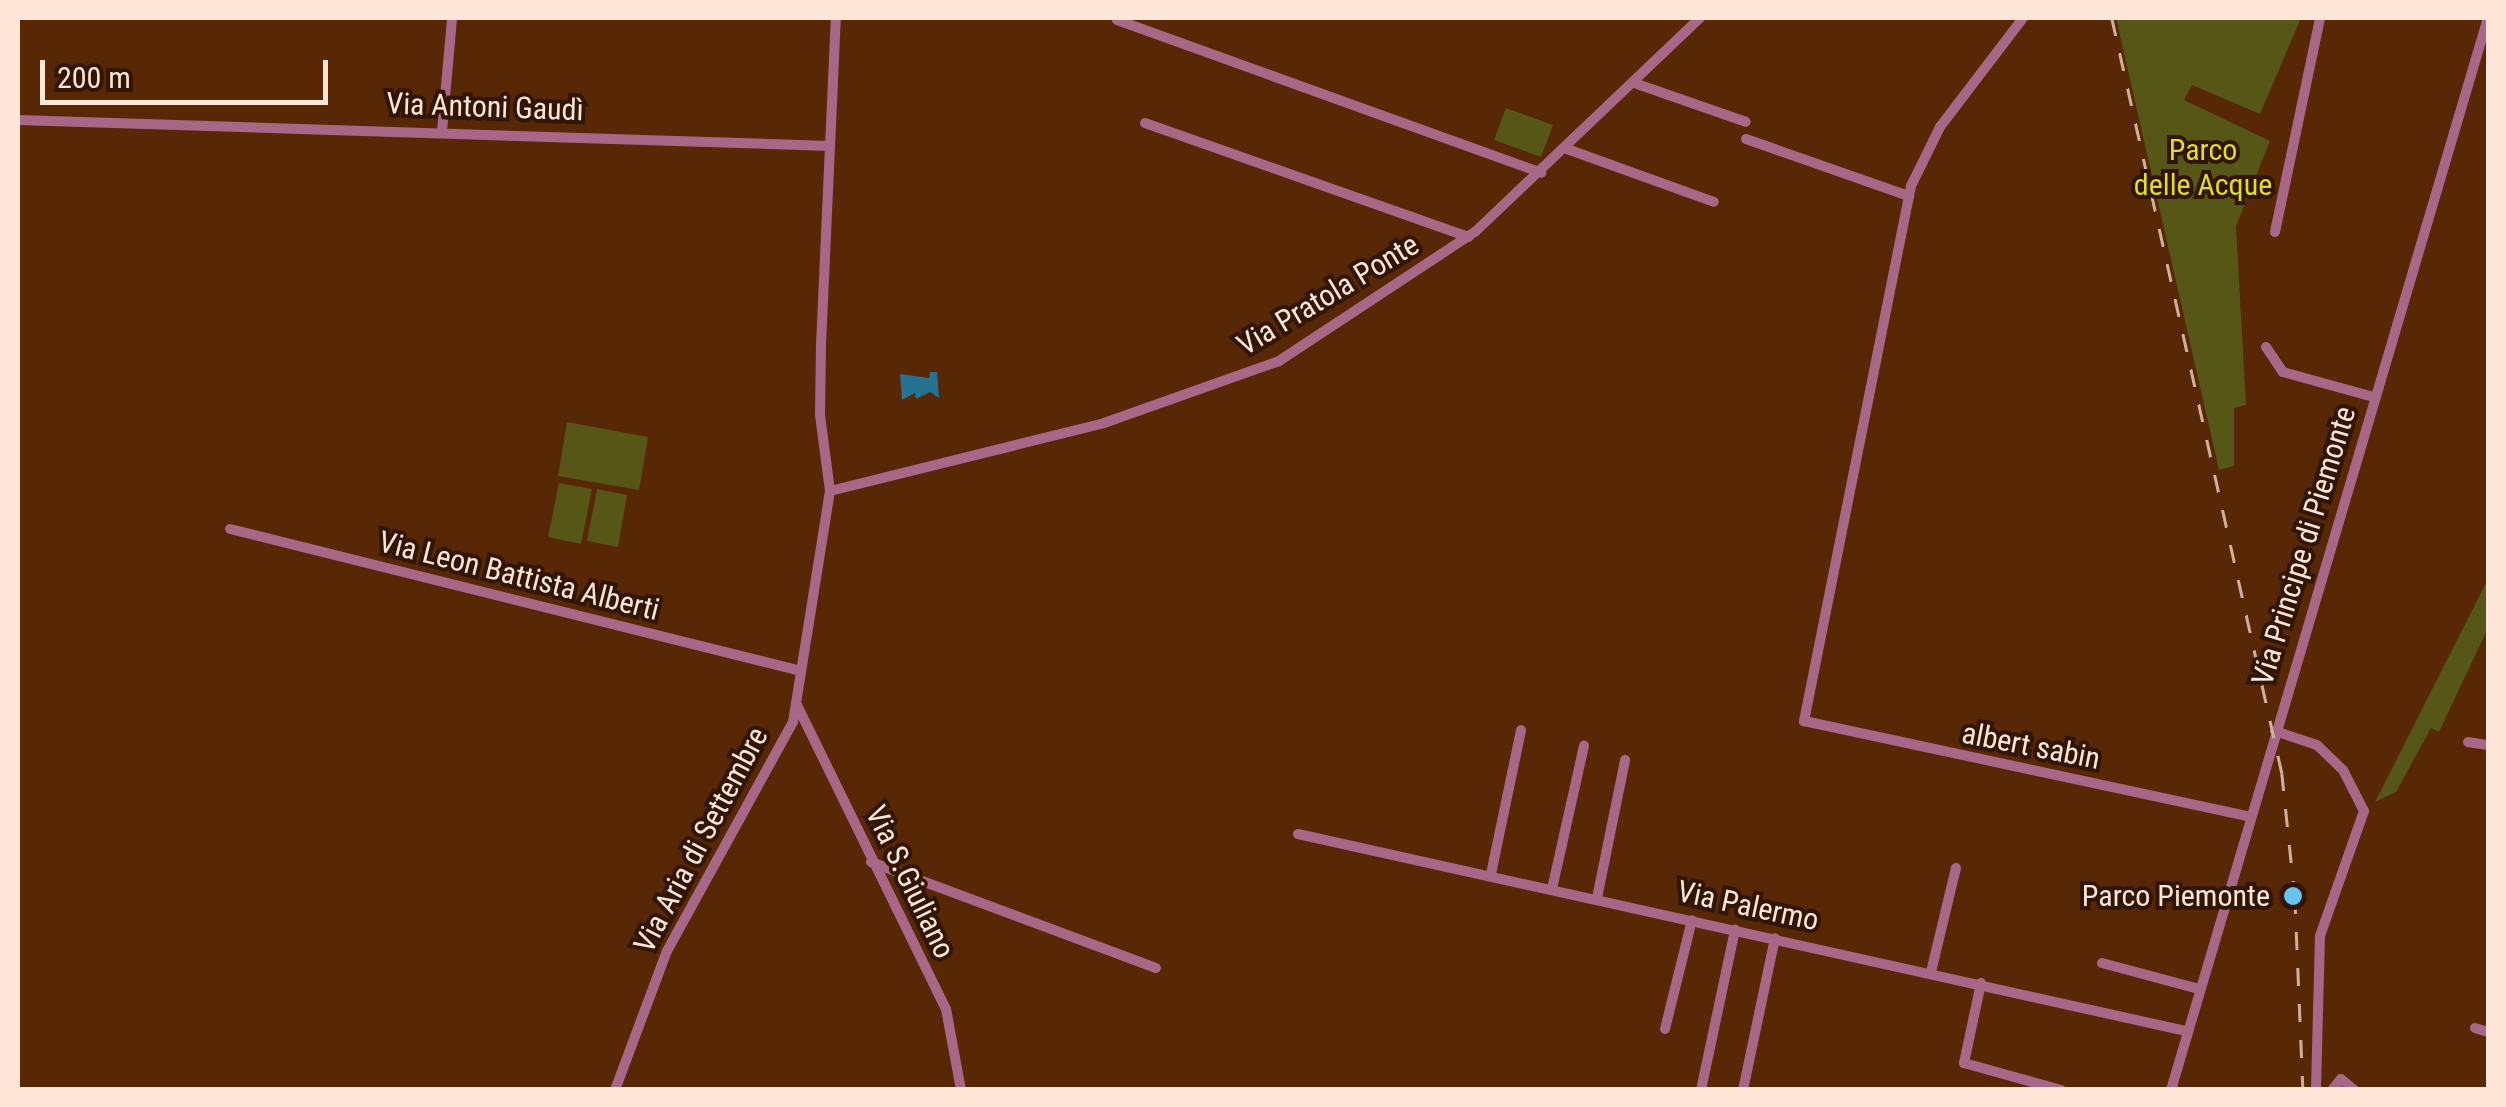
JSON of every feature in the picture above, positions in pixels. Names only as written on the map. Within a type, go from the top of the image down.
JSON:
[{"type":"street","points":[[442,131],[452,18]]},
{"type":"street","name":"Via Aria di Settembre","points":[[614,1090],[667,950],[794,722],[797,670],[830,491],[820,414],[836,18]]},
{"type":"street","name":"Via Pratola Ponte","points":[[830,491],[1104,423],[1240,378],[1336,326],[1468,237],[1637,84],[1700,18]]},
{"type":"street","points":[[1746,139],[1909,196],[1940,126],[2023,18]]},
{"type":"street","points":[[2275,232],[2320,18]]},
{"type":"street","name":"Via Principe di Piemonte","points":[[2171,1090],[2488,18]]},
{"type":"street","points":[[1117,20],[1540,173]]},
{"type":"street","points":[[1637,84],[1746,122]]},
{"type":"street","name":"Via Antoni Gaudì","points":[[18,120],[830,146]]},
{"type":"street","points":[[1145,123],[1468,237]]},
{"type":"street","points":[[1567,149],[1714,202]]},
{"type":"street","name":"albert sabin","points":[[1909,196],[1804,721],[2250,817]]},
{"type":"street","points":[[2266,347],[2283,372],[2374,398]]},
{"type":"street","name":"Via Leon Battista Alberti","points":[[230,529],[797,670]]},
{"type":"street","name":"Via S.Giuliano","points":[[796,702],[946,1009],[962,1090]]},
{"type":"street","points":[[1491,874],[1521,730]]},
{"type":"street","points":[[2275,731],[2317,746],[2343,770],[2364,811],[2320,936],[2316,1086],[2332,1087],[2345,1079],[2354,1090]]},
{"type":"street","points":[[2468,742],[2488,745]]},
{"type":"street","points":[[1552,889],[1584,746]]},
{"type":"street","points":[[1598,898],[1625,760]]},
{"type":"street","name":"Via Palermo","points":[[1298,834],[2186,1031]]},
{"type":"street","points":[[871,862],[1156,968]]},
{"type":"street","points":[[1931,972],[1956,868]]},
{"type":"street","points":[[1665,1029],[1692,920]]},
{"type":"street","points":[[1701,1090],[1736,930]]},
{"type":"street","points":[[1742,1090],[1775,938]]},
{"type":"street","points":[[2102,962],[2198,989]]},
{"type":"street","points":[[1982,983],[1964,1063],[2061,1090]]},
{"type":"street","points":[[2475,1028],[2488,1032]]},
{"type":"green space","name":"Parco delle Acque","points":[[2116,18],[2301,18],[2260,114],[2192,85],[2184,100],[2270,141],[2236,226],[2246,405],[2234,408],[2234,466],[2219,470]]},
{"type":"green space","points":[[1506,108],[1553,125],[1541,157],[1494,140]]},
{"type":"green space","points":[[567,422],[648,437],[639,490],[558,476]]},
{"type":"green space","points":[[559,483],[592,489],[581,544],[548,537]]},
{"type":"green space","points":[[597,489],[627,495],[618,547],[587,541]]},
{"type":"green space","points":[[2488,579],[2488,628],[2439,732],[2431,728],[2396,792],[2375,802]]},
{"type":"water","points":[[930,372],[937,372],[939,398],[930,392],[916,399],[915,393],[902,400],[900,374],[929,378]]},
{"type":"railway","points":[[2112,18],[2282,773],[2295,896],[2303,1090]]},
{"type":"place","name":"Parco Piemonte","points":[[2293,896]]}]
